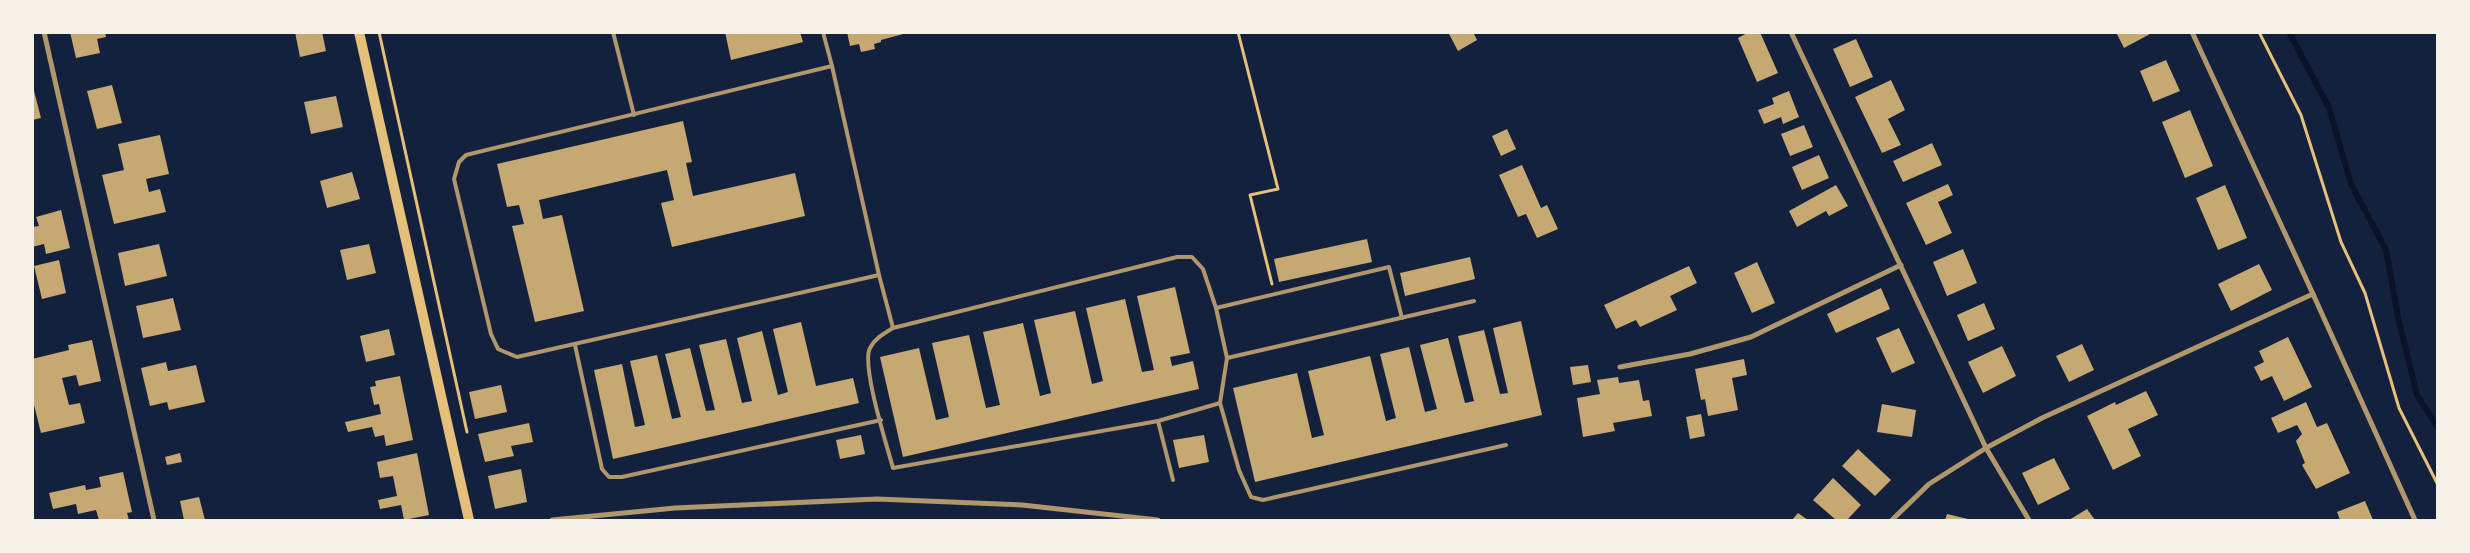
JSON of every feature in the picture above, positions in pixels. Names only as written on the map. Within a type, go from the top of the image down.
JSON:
[{"type":"main road","points":[[359,32],[469,520]]},
{"type":"street","points":[[44,32],[154,520]]},
{"type":"street","points":[[1792,32],[1986,448],[2029,520]]},
{"type":"street","points":[[2192,32],[2415,520]]},
{"type":"street","points":[[1620,366],[1690,354],[1751,337],[1900,265]]},
{"type":"street","points":[[1892,520],[1929,484],[1986,448],[2042,418],[2313,294]]},
{"type":"street","points":[[552,520],[675,508],[876,499],[1022,505],[1158,520]]},
{"type":"lane","points":[[613,32],[634,115]]},
{"type":"lane","points":[[823,32],[893,328]]},
{"type":"lane","points":[[832,66],[466,155],[460,162],[454,179],[491,334],[498,349],[517,357],[879,275]]},
{"type":"lane","points":[[1220,403],[1158,421],[893,468],[869,374],[870,349],[880,336],[893,328],[1177,257],[1192,257],[1203,269],[1216,308],[1227,358],[1220,403],[1243,482],[1252,497],[1263,500],[1506,444]]},
{"type":"lane","points":[[1216,308],[1389,267],[1402,318]]},
{"type":"lane","points":[[1227,358],[1474,301]]},
{"type":"lane","points":[[576,344],[602,468],[610,477],[622,477],[881,420]]},
{"type":"lane","points":[[1158,421],[1173,480]]},
{"type":"path","points":[[379,32],[467,435]]},
{"type":"path","points":[[1238,32],[1278,189],[1250,195],[1275,294]]},
{"type":"path","points":[[2259,32],[2300,115],[2341,242],[2365,293],[2399,408],[2438,485]]},
{"type":"building","points":[[70,32],[105,32],[106,37],[97,39],[100,53],[76,58]]},
{"type":"building","points":[[295,32],[322,32],[326,51],[300,57]]},
{"type":"building","points":[[725,32],[800,32],[803,42],[731,60]]},
{"type":"building","points":[[847,32],[907,33],[881,40],[881,42],[874,44],[875,49],[861,52],[859,44],[850,46]]},
{"type":"building","points":[[1448,32],[1473,32],[1477,40],[1458,51]]},
{"type":"building","points":[[1749,32],[1760,32],[1778,73],[1757,82],[1738,38]]},
{"type":"building","points":[[2116,32],[2149,32],[2150,34],[2124,48]]},
{"type":"building","points":[[1856,39],[1873,77],[1850,87],[1833,49]]},
{"type":"building","points":[[2166,60],[2180,91],[2153,102],[2140,71]]},
{"type":"building","points":[[1891,80],[1905,110],[1888,119],[1901,145],[1882,153],[1855,97]]},
{"type":"building","points":[[32,83],[41,118],[32,120]]},
{"type":"building","points":[[112,85],[122,123],[97,129],[87,91]]},
{"type":"building","points":[[1789,91],[1799,117],[1783,124],[1781,117],[1764,124],[1758,110],[1774,104],[1772,98]]},
{"type":"building","points":[[336,96],[343,127],[311,134],[304,102]]},
{"type":"building","points":[[2190,110],[2213,166],[2185,178],[2162,122]]},
{"type":"building","points":[[683,121],[692,162],[686,163],[693,196],[795,173],[805,216],[672,247],[661,203],[674,200],[667,170],[539,200],[543,219],[562,215],[584,311],[535,322],[512,226],[524,224],[519,205],[507,207],[497,164]]},
{"type":"building","points":[[1804,125],[1813,147],[1790,156],[1781,134]]},
{"type":"building","points":[[1507,129],[1516,149],[1501,156],[1492,136]]},
{"type":"building","points":[[160,135],[169,174],[146,179],[149,192],[160,189],[166,212],[114,224],[102,175],[124,170],[118,144]]},
{"type":"building","points":[[1932,143],[1942,165],[1903,182],[1893,161]]},
{"type":"building","points":[[1819,155],[1829,178],[1802,190],[1792,167]]},
{"type":"building","points":[[1522,165],[1541,208],[1547,205],[1558,229],[1537,238],[1526,214],[1518,217],[1499,175]]},
{"type":"building","points":[[352,172],[360,199],[327,208],[320,181]]},
{"type":"building","points":[[1948,184],[1953,195],[1938,202],[1952,233],[1926,245],[1906,203]]},
{"type":"building","points":[[1836,185],[1848,206],[1829,216],[1826,211],[1797,227],[1789,211]]},
{"type":"building","points":[[2225,185],[2247,238],[2218,250],[2196,198]]},
{"type":"building","points":[[61,210],[70,248],[46,254],[44,244],[32,247],[32,227],[39,226],[36,217]]},
{"type":"building","points":[[1367,239],[1372,262],[1279,282],[1274,259]]},
{"type":"building","points":[[159,244],[167,276],[125,286],[118,253]]},
{"type":"building","points":[[369,244],[376,273],[347,280],[340,250]]},
{"type":"building","points":[[1963,249],[1977,283],[1947,296],[1933,262]]},
{"type":"building","points":[[1470,257],[1475,279],[1405,296],[1400,273]]},
{"type":"building","points":[[59,260],[66,293],[42,299],[34,266]]},
{"type":"building","points":[[1757,262],[1775,303],[1752,313],[1734,273]]},
{"type":"building","points":[[2259,264],[2272,290],[2231,311],[2218,284]]},
{"type":"building","points":[[1689,266],[1697,283],[1670,296],[1677,310],[1640,327],[1636,320],[1616,329],[1604,305]]},
{"type":"building","points":[[1175,287],[1190,353],[1170,357],[1172,366],[1193,361],[1199,389],[903,457],[880,357],[919,348],[936,420],[949,417],[932,343],[969,335],[986,408],[1000,405],[983,332],[1023,323],[1040,396],[1051,393],[1034,320],[1075,311],[1092,384],[1103,381],[1086,308],[1125,299],[1142,372],[1154,370],[1137,296]]},
{"type":"building","points":[[1881,288],[1890,309],[1836,333],[1827,314]]},
{"type":"building","points":[[173,298],[181,330],[143,338],[136,306]]},
{"type":"building","points":[[1984,303],[1995,329],[1968,341],[1957,315]]},
{"type":"building","points":[[1521,321],[1542,415],[1255,482],[1233,388],[1297,373],[1312,438],[1324,435],[1308,371],[1370,356],[1386,421],[1396,418],[1380,354],[1409,347],[1425,412],[1437,409],[1420,345],[1448,338],[1465,403],[1474,401],[1458,336],[1484,330],[1500,394],[1508,393],[1493,328]]},
{"type":"building","points":[[801,322],[816,386],[853,378],[859,403],[613,459],[594,370],[622,364],[635,427],[645,425],[630,361],[657,355],[672,419],[681,417],[665,354],[690,348],[706,411],[715,410],[699,345],[726,339],[742,403],[752,401],[737,338],[762,331],[778,395],[788,392],[773,329]]},
{"type":"building","points":[[1899,328],[1915,363],[1892,373],[1876,338]]},
{"type":"building","points":[[389,329],[395,355],[366,362],[360,336]]},
{"type":"building","points":[[2288,337],[2312,387],[2284,401],[2272,376],[2261,381],[2254,367],[2264,362],[2259,351]]},
{"type":"building","points":[[92,340],[101,381],[79,386],[76,375],[62,378],[69,405],[80,403],[85,423],[41,433],[32,397],[32,359],[69,350],[68,345]]},
{"type":"building","points":[[2082,344],[2094,370],[2069,382],[2056,356]]},
{"type":"building","points":[[2002,346],[2016,376],[1983,393],[1968,362]]},
{"type":"building","points":[[1744,359],[1747,375],[1732,378],[1738,410],[1708,416],[1705,399],[1701,400],[1695,369]]},
{"type":"building","points":[[166,362],[168,371],[196,365],[205,402],[169,410],[167,402],[150,406],[141,368]]},
{"type":"building","points":[[1588,365],[1591,382],[1573,385],[1570,367]]},
{"type":"building","points":[[400,376],[413,440],[386,446],[384,435],[375,437],[372,427],[348,432],[345,422],[381,414],[379,404],[374,405],[370,387],[376,386],[375,381]]},
{"type":"building","points":[[1618,377],[1619,383],[1639,380],[1643,401],[1649,400],[1652,416],[1613,423],[1615,431],[1583,437],[1577,398],[1600,394],[1597,380]]},
{"type":"building","points":[[501,385],[507,412],[475,419],[469,392]]},
{"type":"building","points":[[2146,391],[2158,415],[2128,429],[2141,456],[2113,470],[2087,416],[2115,402],[2116,405]]},
{"type":"building","points":[[2306,402],[2317,427],[2327,423],[2350,473],[2316,489],[2302,465],[2305,463],[2296,441],[2302,434],[2297,425],[2278,433],[2271,418]]},
{"type":"building","points":[[1882,404],[1916,410],[1912,437],[1877,432]]},
{"type":"building","points":[[1701,414],[1705,436],[1690,439],[1686,417]]},
{"type":"building","points":[[529,423],[533,442],[511,446],[514,456],[485,462],[478,434]]},
{"type":"building","points":[[861,435],[865,454],[840,459],[836,440]]},
{"type":"building","points":[[1204,435],[1209,462],[1179,468],[1173,440]]},
{"type":"building","points":[[1858,449],[1891,480],[1875,496],[1842,466]]},
{"type":"building","points":[[180,453],[182,462],[167,465],[165,457]]},
{"type":"building","points":[[417,453],[429,515],[404,520],[401,505],[380,509],[378,500],[397,496],[393,476],[380,478],[377,462]]},
{"type":"building","points":[[2054,458],[2070,489],[2038,505],[2022,473]]},
{"type":"building","points":[[521,469],[527,502],[495,509],[488,476]]},
{"type":"building","points":[[123,472],[132,512],[127,513],[129,520],[99,520],[96,510],[78,514],[76,504],[53,509],[49,493],[85,485],[86,490],[101,487],[99,477]]},
{"type":"building","points":[[1833,478],[1861,505],[1847,520],[1836,520],[1813,500]]},
{"type":"building","points":[[199,497],[205,520],[184,520],[180,501]]},
{"type":"building","points":[[2365,501],[2373,520],[2340,520],[2337,512]]},
{"type":"building","points":[[2087,509],[2095,520],[2069,520]]},
{"type":"building","points":[[1798,513],[1808,520],[1792,520]]},
{"type":"building","points":[[1947,514],[1972,520],[1945,520]]},
{"type":"waterway","points":[[2289,32],[2329,108],[2351,184],[2386,250],[2398,317],[2417,395],[2438,428]]}]
